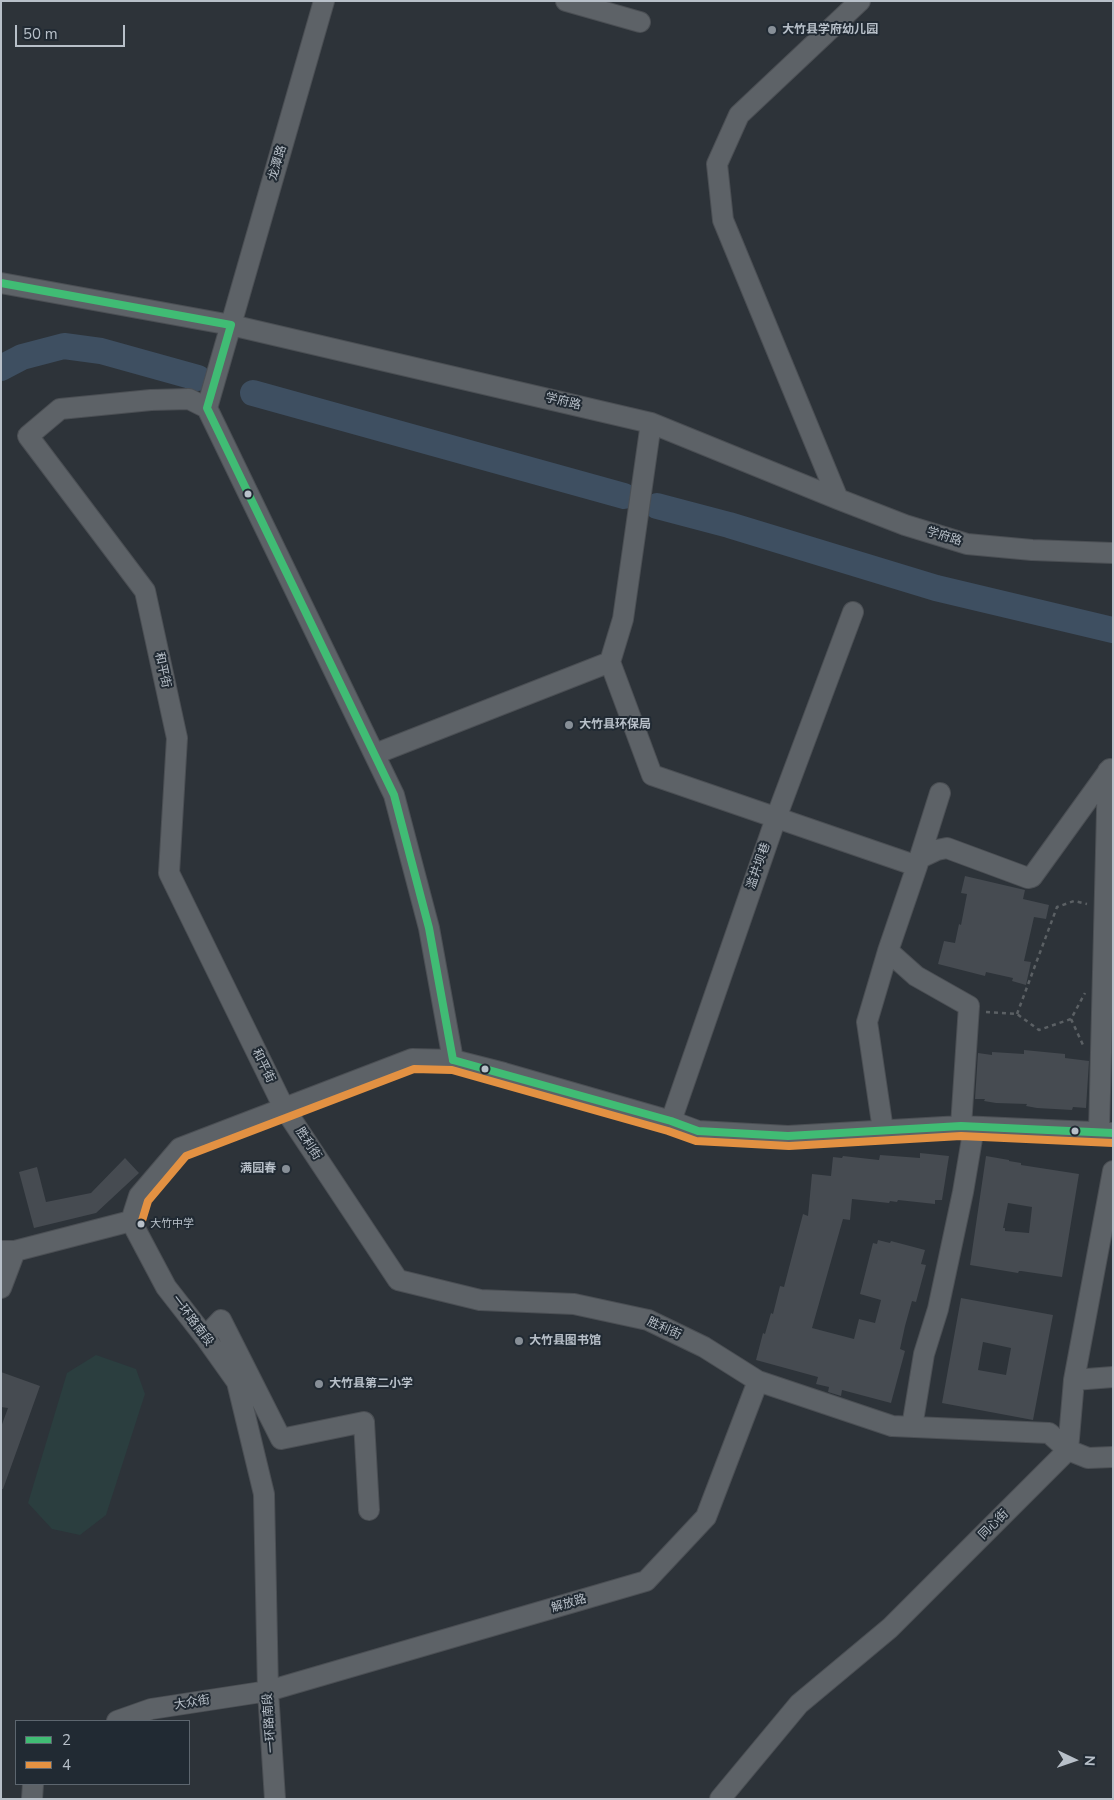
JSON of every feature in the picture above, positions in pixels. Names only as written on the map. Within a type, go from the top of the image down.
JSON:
[{"type":"street","name":"龙潭路","points":[[207,408],[324,1]]},
{"type":"street","points":[[566,1],[640,22]]},
{"type":"street","points":[[838,499],[723,220],[717,164],[739,115],[860,1]]},
{"type":"street","name":"学府路","points":[[1,284],[231,325],[651,423],[906,525],[968,544],[1032,550],[1113,553]]},
{"type":"street","name":"和平街","points":[[207,408],[189,399],[151,400],[60,409],[28,436],[145,591],[177,738],[169,873],[284,1108]]},
{"type":"street","points":[[207,408],[394,795],[429,928],[453,1060]]},
{"type":"street","points":[[651,423],[623,618],[610,662],[652,774],[776,818],[919,862]]},
{"type":"street","name":"滥井坝巷","points":[[672,1121],[776,818],[853,612]]},
{"type":"street","points":[[375,754],[610,662]]},
{"type":"street","points":[[919,862],[936,850],[947,848],[1028,878],[1032,877],[1111,768]]},
{"type":"street","points":[[1,1288],[8,1251],[131,1222],[139,1196],[180,1148],[412,1059],[453,1060],[672,1121],[698,1131],[788,1136],[967,1127],[1106,1133],[1102,918],[1111,768]]},
{"type":"street","points":[[883,1130],[867,1022],[888,951],[919,862],[940,793]]},
{"type":"street","points":[[888,951],[916,976],[969,1006],[967,1127],[963,1192],[938,1309],[924,1354],[912,1427]]},
{"type":"street","name":"胜利街","points":[[284,1108],[398,1280],[480,1300],[574,1304],[648,1320],[704,1348],[758,1381],[892,1426],[1049,1434],[1068,1450],[1088,1458],[1113,1456]]},
{"type":"street","points":[[1068,1450],[1074,1380],[1113,1171]]},
{"type":"street","name":"一环路南段","points":[[131,1222],[166,1287],[205,1336],[237,1382],[264,1494],[268,1691],[275,1799]]},
{"type":"street","points":[[205,1336],[221,1320],[281,1439],[364,1422],[369,1510]]},
{"type":"street","points":[[1074,1380],[1113,1378]]},
{"type":"street","name":"解放路","points":[[268,1691],[646,1581],[706,1517],[758,1381]]},
{"type":"street","name":"同心街","points":[[720,1799],[799,1704],[890,1628],[1068,1450]]},
{"type":"street","name":"大众街","points":[[120,1720],[151,1710],[268,1691]]},
{"type":"street","points":[[32,1799],[33,1785]]},
{"type":"path","points":[[1017,1014],[1057,907],[1074,901],[1087,904],[1102,918]]},
{"type":"path","points":[[984,1012],[1017,1014],[1039,1030],[1071,1019],[1089,986]]},
{"type":"shaded area","points":[[96,1355],[136,1369],[145,1394],[106,1515],[80,1535],[52,1529],[28,1503],[67,1373]]},
{"type":"building","points":[[965,876],[1025,890],[1023,899],[1049,905],[1046,919],[1034,917],[1024,961],[1031,962],[1026,985],[1012,981],[1013,978],[986,972],[985,976],[938,964],[944,941],[955,943],[959,924],[961,925],[967,894],[961,893]]},
{"type":"building","points":[[1024,1050],[1065,1054],[1065,1058],[1089,1061],[1086,1108],[1073,1107],[1072,1110],[1037,1108],[1026,1106],[1027,1104],[996,1103],[984,1101],[985,1099],[975,1099],[978,1053],[992,1055],[992,1052],[1024,1054]]},
{"type":"building","points":[[920,1153],[949,1156],[942,1200],[935,1200],[935,1204],[898,1200],[897,1202],[890,1201],[889,1203],[852,1199],[850,1220],[843,1219],[812,1328],[854,1339],[859,1319],[875,1323],[881,1300],[860,1294],[873,1243],[877,1244],[878,1240],[890,1243],[891,1241],[925,1250],[921,1264],[926,1265],[916,1302],[912,1301],[905,1326],[900,1349],[905,1351],[891,1403],[842,1390],[841,1396],[828,1392],[829,1387],[816,1384],[818,1377],[756,1360],[763,1333],[765,1334],[771,1313],[773,1314],[780,1286],[784,1287],[803,1214],[808,1216],[812,1174],[831,1176],[833,1157],[842,1158],[843,1156],[879,1160],[880,1155],[920,1158]]},
{"type":"building","points":[[986,1156],[1021,1163],[1021,1165],[1079,1174],[1062,1277],[1021,1271],[1018,1273],[970,1265]],"holes":[[[1008,1203],[1032,1207],[1029,1233],[1005,1231],[1005,1228],[1003,1228]]]},
{"type":"building","points":[[125,1158],[139,1173],[96,1213],[34,1228],[19,1172],[37,1167],[46,1202],[91,1193]]},
{"type":"building","points":[[961,1298],[1053,1315],[1033,1420],[942,1403]],"holes":[[[983,1342],[1011,1348],[1006,1375],[978,1370]]]},
{"type":"building","points":[[1,1372],[40,1386],[3,1489],[1,1489],[1,1427],[8,1408],[1,1407]]},
{"type":"waterway","points":[[1,368],[22,357],[64,346],[101,351],[198,378]]},
{"type":"waterway","points":[[253,393],[624,496]]},
{"type":"waterway","points":[[657,506],[729,525],[936,588],[1113,630]]},
{"type":"transit line","name":"2","points":[[1,283],[231,325]]},
{"type":"transit line","name":"2","points":[[231,325],[207,408],[394,795],[429,928],[453,1060]]},
{"type":"transit line","name":"2","points":[[453,1060],[671,1121],[698,1131],[788,1136],[961,1126],[1113,1133]]},
{"type":"transit line","name":"4","points":[[141,1224],[148,1201],[186,1156],[414,1069],[452,1070],[668,1131],[696,1141],[789,1146],[961,1136],[1113,1143]]},
{"type":"place","name":"大竹县学府幼儿园","points":[[772,30]]},
{"type":"place","name":"大竹县环保局","points":[[569,725]]},
{"type":"place","name":"满园春","points":[[286,1169]]},
{"type":"place","name":"大竹中学","points":[[141,1224]]},
{"type":"place","name":"大竹县图书馆","points":[[519,1341]]},
{"type":"place","name":"大竹县第二小学","points":[[319,1384]]}]
